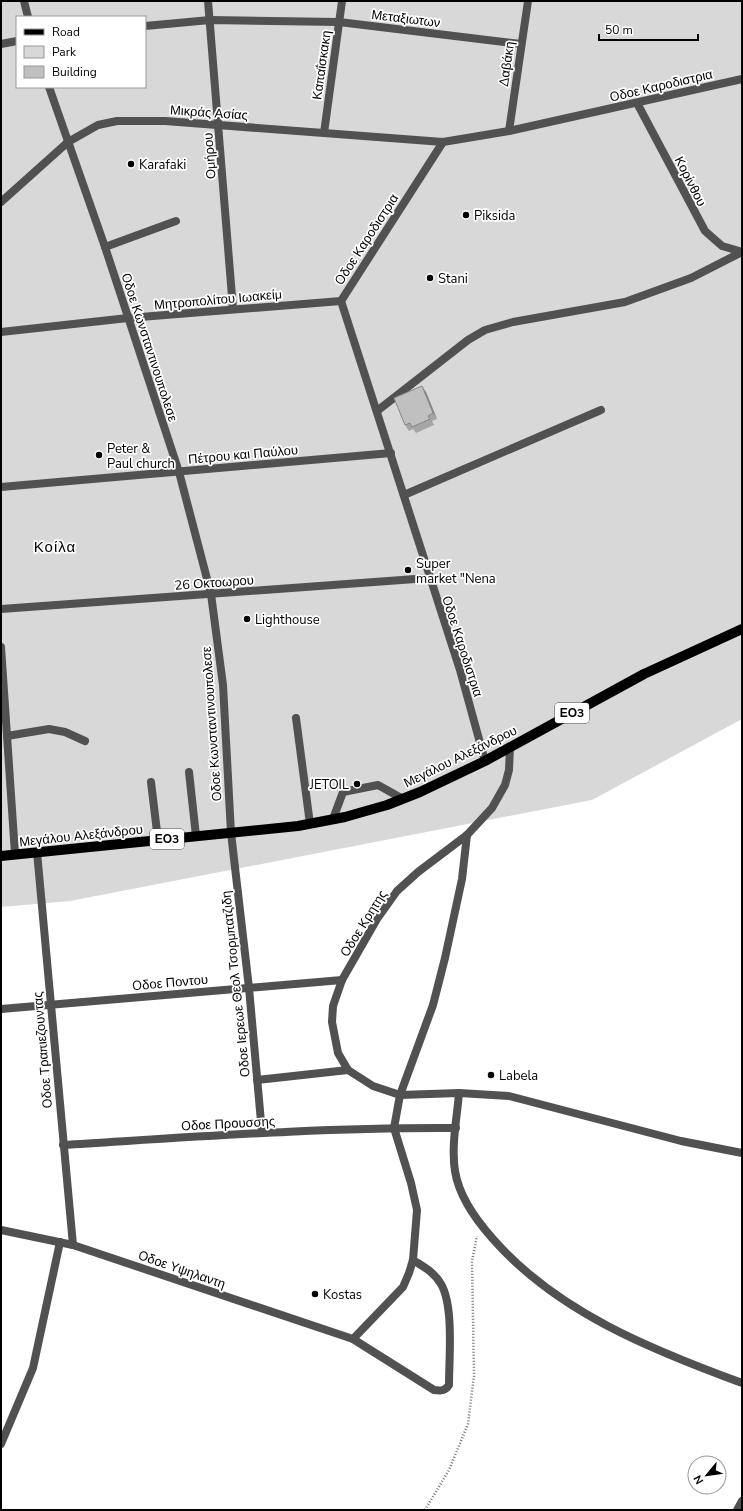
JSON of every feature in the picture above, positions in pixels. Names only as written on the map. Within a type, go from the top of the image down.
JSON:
[{"type":"main road","name":"Μεγάλου Αλεξάνδρου","points":[[1,856],[310,824],[403,799],[485,761],[644,674],[742,629]]},
{"type":"street","points":[[24,1],[28,16]]},
{"type":"street","name":"Ομήρου","points":[[208,1],[233,309]]},
{"type":"street","name":"Καπαΐσκακη","points":[[324,133],[342,1]]},
{"type":"street","name":"Δαβάκη","points":[[509,131],[528,1]]},
{"type":"street","name":"Μεταξιωτων","points":[[146,26],[210,20],[339,22],[521,44]]},
{"type":"street","points":[[1,44],[16,41]]},
{"type":"street","name":"Oδοε Καροδιστρια","points":[[485,761],[460,670],[429,578],[404,495],[341,301],[443,142],[509,131],[742,78]]},
{"type":"street","name":"Oδοε Κωνσταντινουπολεσε","points":[[49,88],[105,247],[179,472],[211,594],[223,685],[231,833]]},
{"type":"street","name":"Κορίνθου","points":[[637,103],[705,231],[722,246],[742,252]]},
{"type":"street","name":"Μικράς Ασίας","points":[[3,198],[68,142],[98,125],[117,121],[139,119],[443,142]]},
{"type":"street","points":[[105,247],[176,221]]},
{"type":"street","points":[[377,411],[468,340],[485,330],[513,322],[625,302],[691,278],[742,252]]},
{"type":"street","name":"Μητροπολίτου Ιωακείμ","points":[[1,332],[128,318],[341,301]]},
{"type":"street","points":[[404,495],[601,410]]},
{"type":"street","name":"Πέτρου και Παύλου","points":[[1,487],[390,453]]},
{"type":"street","name":"26 Οκτοωρου","points":[[1,609],[429,578]]},
{"type":"street","points":[[1,647],[15,854]]},
{"type":"street","points":[[296,718],[310,824]]},
{"type":"street","points":[[7,736],[50,729],[65,732],[85,741]]},
{"type":"street","name":"Oδοε Κρητης","points":[[400,1095],[373,1086],[348,1070],[338,1053],[332,1022],[333,1006],[342,980],[377,919],[398,891],[418,872],[467,835],[492,808],[505,785],[509,770],[510,747]]},
{"type":"street","points":[[189,772],[196,836]]},
{"type":"street","points":[[151,782],[158,840]]},
{"type":"street","points":[[333,819],[343,792],[378,785],[403,799]]},
{"type":"street","name":"Oδοε Ιερεωε Θεολ Τσορμπατζιδη","points":[[231,833],[249,988],[262,1132]]},
{"type":"street","points":[[354,1339],[402,1287],[410,1273],[413,1260],[417,1210],[411,1183],[394,1128],[400,1095],[433,1005],[445,958],[462,879],[467,835]]},
{"type":"street","name":"Oδοε Τραπιεζουντας","points":[[37,852],[73,1245]]},
{"type":"street","name":"Oδοε Ποντου","points":[[1,1008],[342,980]]},
{"type":"street","points":[[257,1080],[348,1070]]},
{"type":"street","points":[[400,1095],[460,1093],[509,1096],[681,1141],[742,1153]]},
{"type":"street","points":[[460,1093],[454,1152],[455,1171],[466,1202],[479,1224],[514,1262],[536,1281],[568,1303],[641,1342],[699,1367],[742,1383]]},
{"type":"street","name":"Oδοε Προυσσης","points":[[63,1145],[262,1132],[394,1128],[456,1128]]},
{"type":"street","name":"Oδοε Υψηλαντη","points":[[1,1230],[73,1245],[354,1339],[434,1390],[440,1391],[446,1389],[449,1384],[449,1328],[446,1300],[441,1284],[430,1271],[413,1260]]},
{"type":"street","points":[[1,1444],[33,1368],[60,1242]]},
{"type":"street","points":[[737,1510],[742,1501]]},
{"type":"path","points":[[426,1510],[449,1470],[468,1424],[474,1375],[472,1261],[479,1224]]},
{"type":"green space","points":[[1,1],[742,1],[742,719],[592,800],[70,901],[1,907]]},
{"type":"building","points":[[422,386],[433,413],[428,416],[430,419],[412,427],[410,423],[405,425],[394,398]]},
{"type":"place","name":"Karafaki","points":[[131,164]]},
{"type":"place","name":"Piksida","points":[[466,215]]},
{"type":"place","name":"Stani","points":[[430,278]]},
{"type":"place","name":"Peter & Paul church","points":[[99,455]]},
{"type":"place","name":"Super market \"Nena","points":[[408,570]]},
{"type":"place","name":"Lighthouse","points":[[247,619]]},
{"type":"place","name":"JETOIL","points":[[357,784]]},
{"type":"place","name":"Labela","points":[[491,1075]]},
{"type":"place","name":"Kostas","points":[[315,1294]]},
{"type":"district","name":"Κοίλα","points":[[55,547]]}]
